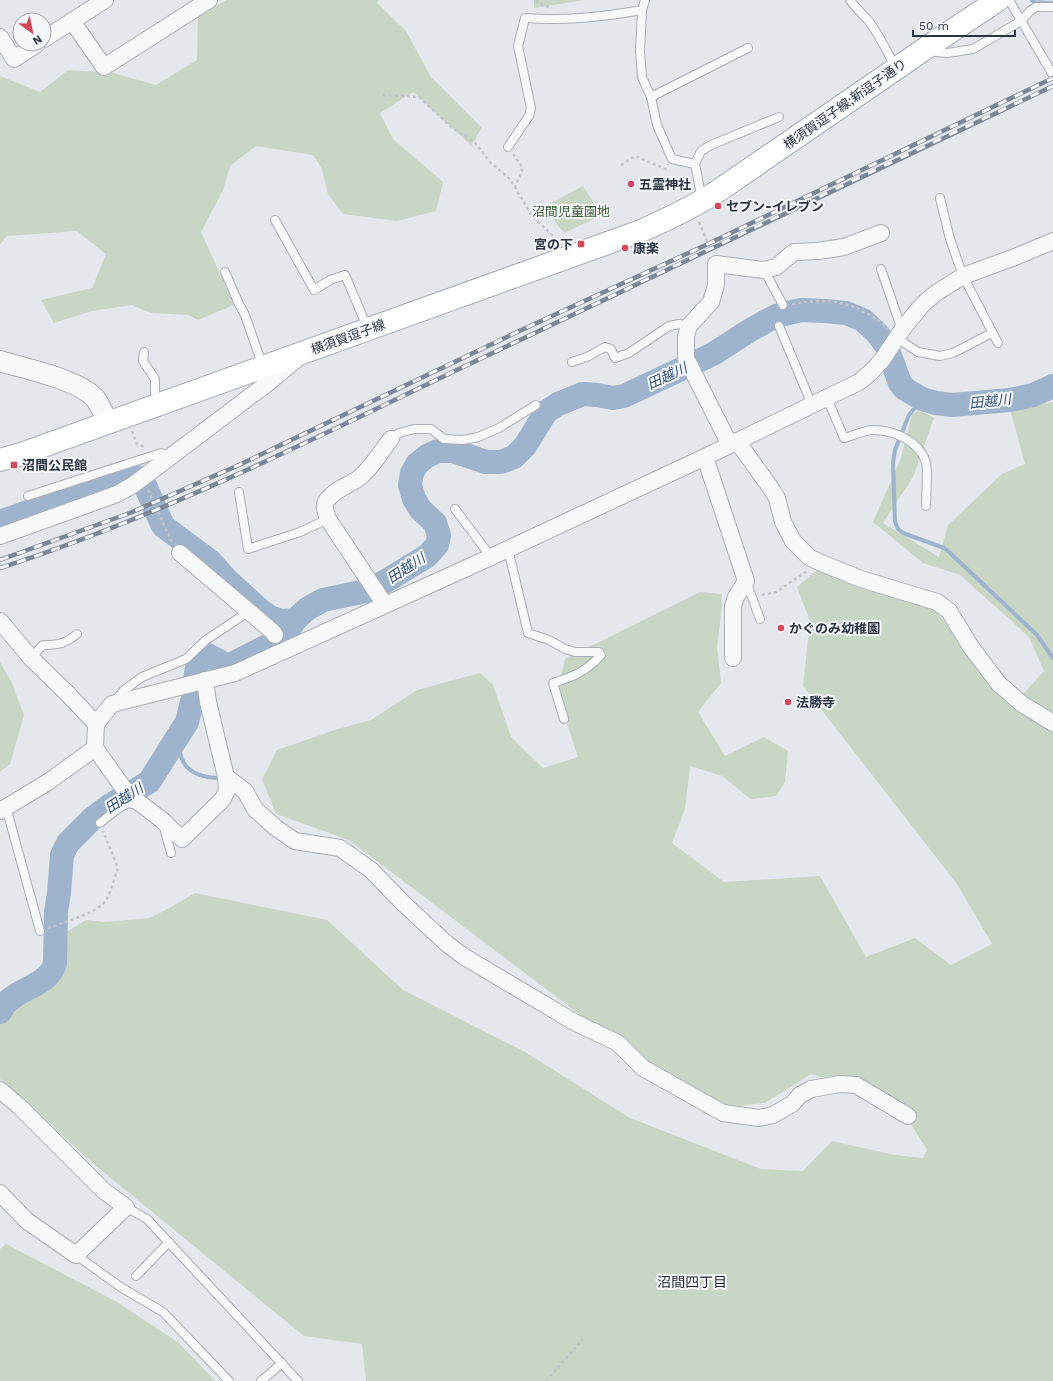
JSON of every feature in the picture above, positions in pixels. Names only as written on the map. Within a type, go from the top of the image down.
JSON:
[{"type":"main road","name":"横須賀逗子線;新逗子通り","points":[[697,204],[998,0]]},
{"type":"main road","name":"横須賀逗子線","points":[[0,460],[21,454],[263,368],[641,231],[697,204]]},
{"type":"street","points":[[52,34],[105,0]]},
{"type":"street","points":[[72,21],[104,68],[209,0]]},
{"type":"street","points":[[0,37],[14,59],[25,52]]},
{"type":"street","points":[[881,233],[844,247],[818,251],[794,252],[776,267],[764,270],[716,264],[716,285],[711,302],[689,326],[686,336],[686,358],[694,375],[733,443],[770,486],[777,498],[784,522],[793,541],[809,557],[861,579],[937,602],[949,611],[971,647],[999,684],[1022,704],[1053,723]]},
{"type":"street","points":[[199,682],[208,702],[226,777],[226,790],[223,799],[182,839],[162,820],[129,796],[96,748],[96,724],[112,704],[199,682],[235,673],[382,600],[491,557],[827,398],[859,382],[871,372],[882,360],[922,305],[936,293],[963,276],[1015,258],[1053,241]]},
{"type":"street","points":[[0,536],[117,494],[142,482],[166,454],[264,386],[304,353]]},
{"type":"street","points":[[0,361],[67,381],[83,388],[117,419]]},
{"type":"street","points":[[382,600],[328,519],[324,507],[327,499],[332,494],[366,472],[391,439]]},
{"type":"street","points":[[705,457],[746,581],[736,597],[733,606],[732,658]]},
{"type":"street","points":[[177,549],[275,635]]},
{"type":"street","points":[[0,621],[31,658],[96,724]]},
{"type":"street","points":[[3,809],[48,782],[96,748]]},
{"type":"street","points":[[226,777],[245,791],[255,809],[276,828],[295,841],[340,848],[371,870],[403,903],[446,943],[463,956],[574,1022],[618,1042],[643,1068],[723,1112],[759,1118],[773,1115],[792,1104],[800,1095],[810,1089],[840,1084],[856,1085],[908,1116]]},
{"type":"street","points":[[0,1090],[20,1107],[104,1191],[126,1207],[76,1255],[27,1221],[0,1193]]},
{"type":"lane","points":[[645,0],[642,10],[640,52],[642,77],[651,97],[656,125],[672,159],[695,164]]},
{"type":"lane","points":[[850,0],[860,13],[867,19],[883,44],[896,69]]},
{"type":"lane","points":[[1009,0],[1053,76]]},
{"type":"lane","points":[[929,46],[936,52],[948,53],[973,49],[1021,20],[1036,7],[1053,7]]},
{"type":"lane","points":[[508,147],[529,116],[531,108],[518,46],[525,18],[546,20],[583,19],[642,10]]},
{"type":"lane","points":[[651,97],[748,48]]},
{"type":"lane","points":[[697,204],[695,164],[700,151],[779,117]]},
{"type":"lane","points":[[940,198],[950,239],[963,276],[998,342]]},
{"type":"lane","points":[[275,220],[314,290],[330,280],[345,275],[368,330]]},
{"type":"lane","points":[[764,270],[784,305]]},
{"type":"lane","points":[[881,270],[898,337],[918,352],[940,356],[953,353],[992,333]]},
{"type":"lane","points":[[225,272],[245,315],[263,368]]},
{"type":"lane","points":[[572,362],[587,357],[606,347],[611,349],[615,358],[629,353],[669,326],[679,324],[689,326]]},
{"type":"lane","points":[[779,326],[812,405]]},
{"type":"lane","points":[[144,352],[143,361],[155,379],[155,406]]},
{"type":"lane","points":[[827,398],[844,438],[872,430],[898,435],[908,439],[914,445],[926,463],[926,506]]},
{"type":"lane","points":[[391,439],[399,433],[414,429],[431,429],[444,439],[463,440],[478,438],[536,405]]},
{"type":"lane","points":[[28,496],[166,454]]},
{"type":"lane","points":[[239,492],[248,549],[300,532],[328,519]]},
{"type":"lane","points":[[456,509],[491,557]]},
{"type":"lane","points":[[508,549],[528,633],[549,640],[565,649],[575,652],[599,652],[601,655],[592,665],[576,675],[553,683],[564,720]]},
{"type":"lane","points":[[746,581],[760,619]]},
{"type":"lane","points":[[112,704],[124,690],[142,677],[186,659],[206,640],[248,612]]},
{"type":"lane","points":[[31,658],[43,645],[60,645],[70,640],[77,634]]},
{"type":"lane","points":[[100,824],[129,796]]},
{"type":"lane","points":[[3,809],[40,931]]},
{"type":"lane","points":[[162,820],[171,853]]},
{"type":"lane","points":[[126,1207],[147,1219],[298,1381]]},
{"type":"lane","points":[[136,1276],[169,1242]]},
{"type":"lane","points":[[76,1255],[122,1288],[163,1312],[230,1381]]},
{"type":"lane","points":[[261,1381],[282,1363]]},
{"type":"path","points":[[383,94],[419,97],[450,126],[475,143],[491,164],[510,179],[532,216],[552,234],[564,259]]},
{"type":"path","points":[[508,147],[523,168],[515,187]]},
{"type":"path","points":[[621,165],[635,156],[663,168]]},
{"type":"path","points":[[697,204],[716,264]]},
{"type":"path","points":[[784,305],[812,300],[848,305],[867,312],[898,337]]},
{"type":"path","points":[[117,419],[137,444],[166,454]]},
{"type":"path","points":[[142,482],[177,549]]},
{"type":"path","points":[[752,598],[776,592],[819,562]]},
{"type":"path","points":[[53,926],[86,914],[103,905],[106,900],[118,868],[100,824]]},
{"type":"path","points":[[546,1381],[583,1339]]},
{"type":"green space","points":[[227,0],[379,0],[377,3],[406,31],[431,77],[482,128],[471,145],[413,92],[380,113],[393,139],[443,182],[436,211],[397,221],[343,214],[328,194],[322,169],[313,155],[256,146],[230,166],[223,190],[201,232],[234,305],[198,320],[188,315],[151,313],[132,305],[92,311],[54,323],[41,300],[92,288],[106,254],[77,231],[7,236],[0,244],[0,76],[40,92],[68,70],[113,73],[156,85],[197,60],[198,15]]},
{"type":"green space","points":[[534,0],[584,0],[534,8]]},
{"type":"green space","name":"沼間児童園地","points":[[583,186],[602,215],[564,233],[543,207]]},
{"type":"green space","points":[[1053,402],[1053,1381],[366,1381],[362,1344],[304,1336],[96,1166],[0,1079],[0,1014],[44,974],[58,937],[86,920],[105,922],[150,918],[195,893],[327,920],[403,990],[525,1052],[630,1118],[761,1169],[803,1171],[832,1141],[895,1155],[923,1158],[927,1150],[896,1100],[811,1074],[765,1103],[729,1107],[620,1045],[349,840],[276,814],[262,779],[277,750],[338,729],[371,720],[417,690],[480,673],[493,685],[511,737],[543,768],[578,757],[557,694],[565,659],[700,592],[722,594],[717,646],[721,683],[698,712],[725,756],[764,737],[788,751],[785,782],[776,796],[751,799],[722,776],[690,766],[685,809],[672,843],[724,882],[820,876],[866,957],[915,938],[951,965],[992,944],[957,884],[803,686],[810,621],[797,587],[817,570],[857,587],[934,610],[964,644],[1011,704],[1026,691],[1044,671],[1029,637],[960,575],[923,563],[873,522],[901,458],[912,414],[920,410],[934,418],[913,477],[883,523],[939,557],[948,525],[1002,474],[1025,464],[1010,409]]},
{"type":"green space","points":[[0,662],[11,681],[24,715],[10,764],[0,772]]},
{"type":"green space","points":[[6,1244],[117,1302],[179,1343],[215,1381],[0,1381],[0,1249]]},
{"type":"waterway","points":[[1032,0],[1034,2],[1053,3]]},
{"type":"waterway","name":"田越川","points":[[0,1012],[11,998],[40,982],[52,971],[55,963],[56,912],[62,855],[68,843],[93,818],[109,806],[149,782],[187,722],[193,698],[198,658],[206,654],[228,666],[283,638],[295,620],[307,609],[323,600],[366,591],[386,581],[427,556],[437,545],[439,535],[435,523],[421,510],[414,499],[410,485],[412,473],[417,464],[427,456],[438,451],[453,451],[486,462],[501,462],[514,457],[525,446],[546,412],[558,404],[583,394],[613,398],[624,396],[713,354],[752,329],[776,316],[801,310],[846,313],[863,320],[877,333],[886,345],[900,383],[905,389],[922,399],[952,405],[1010,400],[1033,395],[1053,386]]},
{"type":"waterway","points":[[922,399],[909,415],[895,450],[893,463],[895,522],[898,529],[903,533],[944,548],[949,552],[1037,635],[1053,658]]},
{"type":"waterway","points":[[0,522],[126,477],[137,477],[144,483],[163,526],[210,561],[227,580],[260,610],[270,617],[280,621],[295,620]]},
{"type":"waterway","points":[[178,737],[181,756],[189,769],[204,776],[222,778]]},
{"type":"railway","points":[[0,560],[130,513],[239,465],[515,333],[708,244],[1053,78]]},
{"type":"railway","points":[[0,568],[118,526],[176,502],[290,450],[1053,86]]},
{"type":"place","name":"五霊神社","points":[[631,184]]},
{"type":"place","name":"セブン-イレブン","points":[[718,206]]},
{"type":"place","name":"宮の下","points":[[581,244]]},
{"type":"place","name":"康楽","points":[[625,248]]},
{"type":"place","name":"沼間公民館","points":[[14,465]]},
{"type":"place","name":"かぐのみ幼稚園","points":[[781,628]]},
{"type":"place","name":"法勝寺","points":[[788,702]]},
{"type":"district","name":"沼間四丁目","points":[[692,1282]]}]
